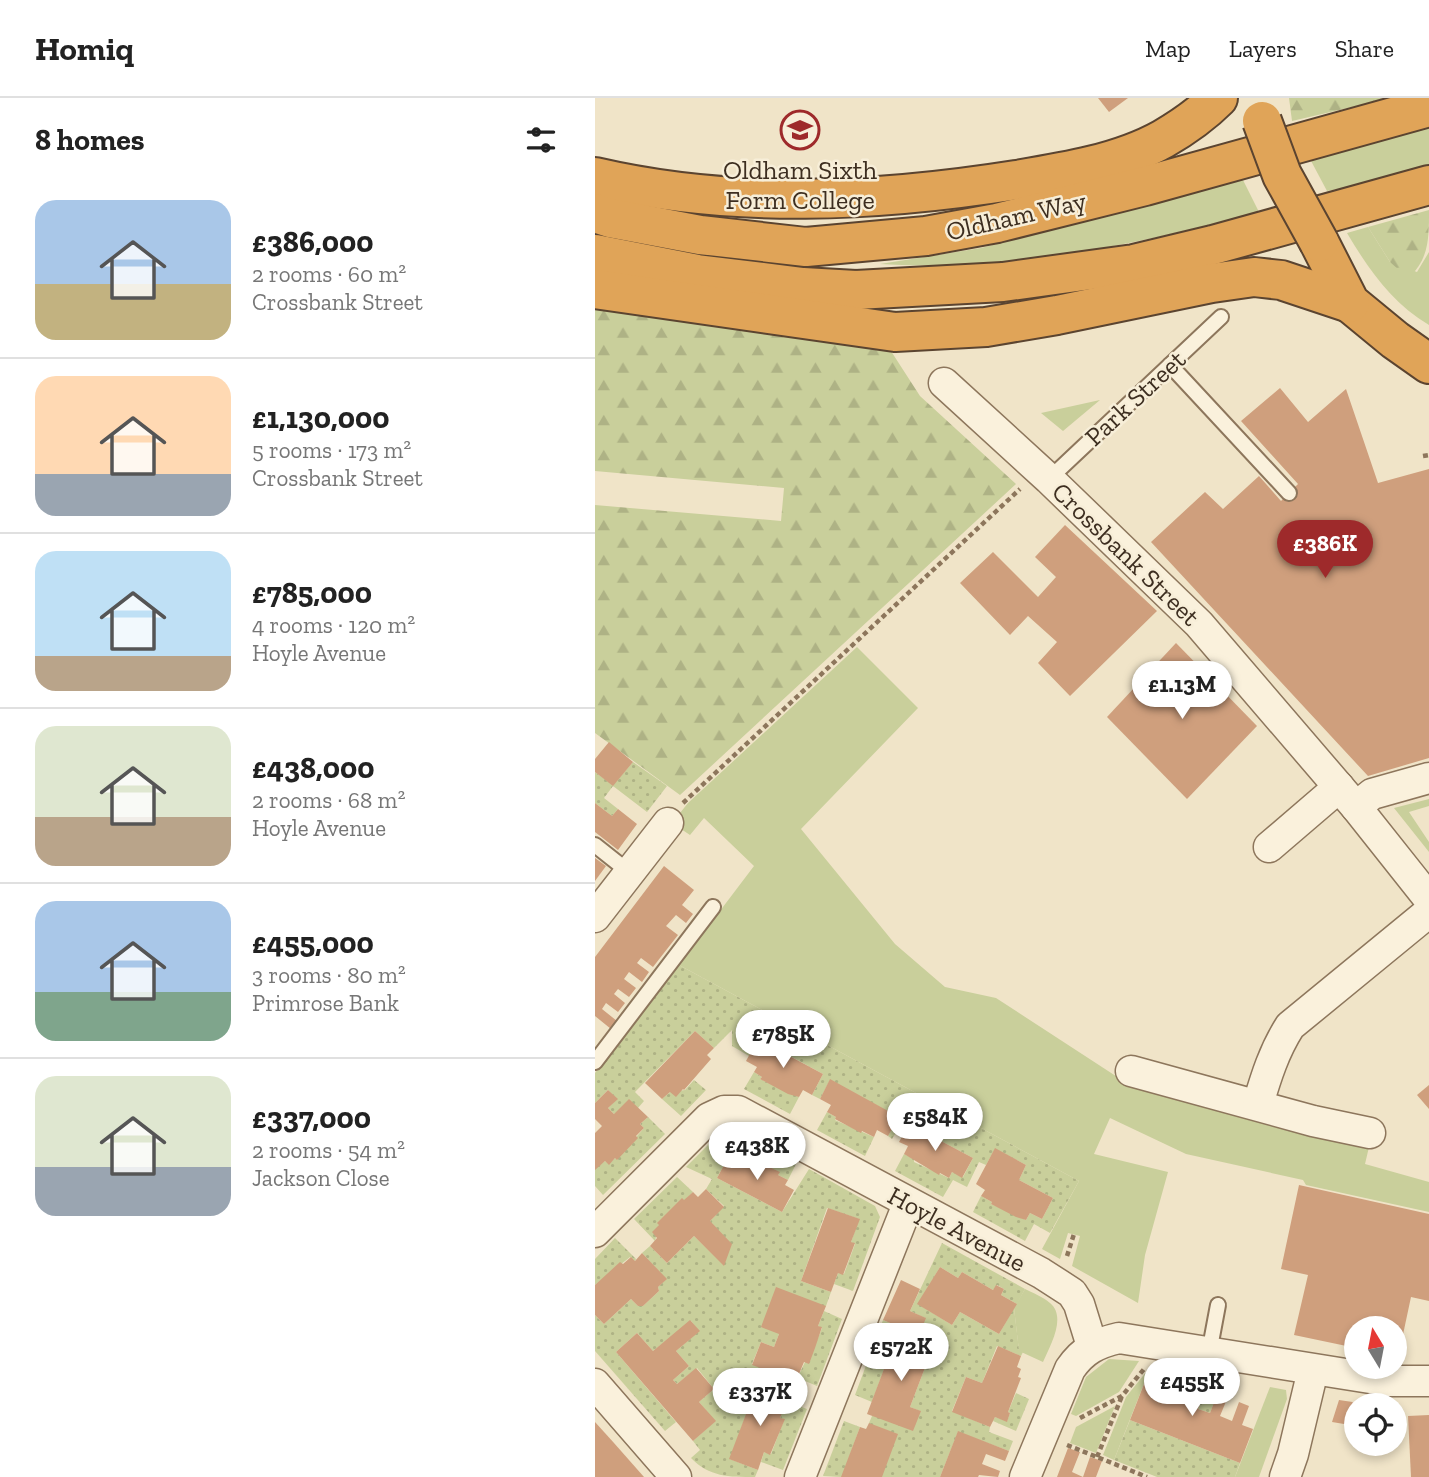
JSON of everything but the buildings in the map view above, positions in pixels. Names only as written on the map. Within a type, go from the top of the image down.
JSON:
[{"type":"highway","points":[[595,177],[631,185],[726,197],[812,199],[887,196],[969,187],[1045,175],[1118,158],[1163,139],[1219,98]]},
{"type":"highway","name":"Oldham Way","points":[[595,213],[700,235],[806,247],[926,236],[997,223],[1145,186],[1429,107]]},
{"type":"highway","points":[[1261,110],[1282,175],[1350,303]]},
{"type":"highway","name":"Oldham Way","points":[[595,254],[697,274],[803,287],[856,290],[1003,282],[1134,264],[1429,185]]},
{"type":"highway","points":[[595,289],[895,332],[986,327],[1254,277],[1281,280],[1350,303],[1429,364]]},
{"type":"street","name":"Crossbank Street","points":[[944,383],[1036,483],[1199,624],[1347,797],[1429,899]]},
{"type":"street","points":[[1269,847],[1347,797],[1372,794],[1429,778]]},
{"type":"street","points":[[595,917],[668,822]]},
{"type":"street","points":[[1258,1104],[1279,1043],[1290,1026],[1429,912]]},
{"type":"street","points":[[1131,1070],[1313,1121],[1370,1133]]},
{"type":"street","name":"Hoyle Avenue","points":[[595,1232],[709,1118],[731,1110],[786,1135],[1041,1273],[1072,1293],[1079,1304],[1092,1346]]},
{"type":"street","points":[[800,1477],[908,1203]]},
{"type":"street","points":[[1025,1477],[1070,1369],[1092,1346],[1119,1338],[1389,1381],[1429,1381]]},
{"type":"street","points":[[1285,1477],[1313,1370]]},
{"type":"street","points":[[595,1384],[676,1477]]},
{"type":"lane","name":"Park Street","points":[[1036,483],[1221,317]]},
{"type":"lane","points":[[1170,365],[1289,493]]},
{"type":"lane","points":[[595,845],[629,872]]},
{"type":"lane","points":[[595,1062],[713,907]]},
{"type":"lane","points":[[1209,1353],[1218,1305]]},
{"type":"path","points":[[689,796],[1036,483]]},
{"type":"path","points":[[1064,1267],[1074,1234]]},
{"type":"path","points":[[1097,1457],[1122,1396],[1149,1363]]},
{"type":"path","points":[[1072,1423],[1122,1396]]},
{"type":"path","points":[[1063,1444],[1147,1477]]},
{"type":"green space","points":[[1289,98],[1391,98],[1292,121]]},
{"type":"green space","points":[[1429,126],[1429,166],[1366,184],[1327,191],[1310,159]]},
{"type":"green space","points":[[1243,180],[1259,212],[1166,235],[1103,248],[992,264],[880,264],[981,248]]},
{"type":"green space","points":[[1429,210],[1428,239],[1424,256],[1408,278],[1390,262],[1368,227]]},
{"type":"green space","points":[[1368,227],[1390,262],[1417,272],[1429,252],[1429,325],[1404,307],[1382,285],[1347,233]]},
{"type":"green space","points":[[595,301],[889,348],[920,396],[1016,484],[680,795],[595,733],[595,505],[781,521],[784,488],[595,471]]},
{"type":"green space","points":[[1100,400],[1063,431],[1041,413]]},
{"type":"green space","points":[[857,647],[918,708],[801,829],[895,944],[945,987],[996,998],[1125,1082],[1249,1120],[1369,1147],[1365,1164],[1429,1182],[1429,1212],[1306,1185],[1303,1180],[1186,1154],[1110,1118],[1094,1154],[1168,1172],[1145,1255],[1138,1303],[1072,1266],[1080,1236],[1068,1233],[1060,1259],[1042,1249],[1079,1181],[679,965],[754,866],[704,818],[690,835],[672,823],[688,803]]},
{"type":"green space","points":[[633,762],[667,786],[647,812],[613,786],[604,798],[618,809],[612,816],[595,803],[595,772],[613,785]]},
{"type":"green space","points":[[1429,799],[1429,806],[1409,812],[1429,842],[1429,852],[1394,808]]},
{"type":"green space","points":[[679,965],[1079,1181],[1050,1233],[1034,1224],[1025,1241],[973,1212],[981,1196],[992,1202],[991,1204],[1026,1220],[1030,1213],[1042,1219],[1053,1198],[1019,1180],[1026,1165],[995,1149],[986,1165],[979,1162],[967,1187],[953,1180],[943,1197],[895,1171],[904,1154],[914,1159],[914,1162],[949,1178],[952,1172],[963,1177],[973,1158],[903,1121],[892,1139],[888,1136],[898,1117],[830,1080],[820,1099],[812,1095],[823,1074],[759,1039],[749,1056],[732,1046],[732,1030],[714,1048],[695,1031],[635,1092],[644,1101],[638,1108],[614,1114],[608,1108],[617,1099],[608,1090],[595,1103],[595,1073]]},
{"type":"green space","points":[[754,1072],[762,1077],[760,1079],[799,1097],[790,1114],[744,1089]]},
{"type":"green space","points":[[694,1080],[706,1090],[681,1116],[662,1099],[670,1092],[685,1090]]},
{"type":"green space","points":[[827,1112],[836,1117],[835,1120],[874,1137],[865,1156],[817,1130]]},
{"type":"green space","points":[[648,1117],[665,1134],[603,1195],[595,1186],[595,1168],[605,1161],[609,1164],[617,1159],[644,1128],[640,1124]]},
{"type":"green space","points":[[723,1135],[714,1152],[722,1157],[728,1148],[733,1150],[742,1135],[796,1164],[788,1180],[778,1175],[779,1172],[751,1158],[749,1160],[743,1157],[740,1162],[729,1156],[717,1178],[782,1212],[809,1169],[875,1206],[880,1217],[853,1291],[834,1284],[838,1273],[844,1274],[855,1244],[851,1242],[859,1219],[827,1208],[801,1281],[831,1292],[826,1306],[779,1334],[774,1347],[761,1342],[752,1364],[796,1381],[789,1397],[757,1385],[730,1459],[758,1470],[755,1477],[728,1476],[712,1472],[691,1458],[700,1450],[693,1441],[715,1421],[699,1402],[714,1389],[697,1368],[677,1384],[673,1380],[689,1366],[676,1351],[699,1331],[691,1321],[653,1351],[637,1333],[616,1352],[676,1422],[665,1431],[595,1351],[595,1315],[604,1324],[631,1299],[638,1306],[643,1306],[659,1291],[658,1287],[666,1279],[642,1253],[650,1246],[667,1263],[694,1236],[724,1265],[710,1221],[724,1206],[706,1189],[712,1179],[686,1167],[715,1138]]},
{"type":"green space","points":[[677,1177],[693,1192],[659,1225],[655,1241],[634,1219]]},
{"type":"green space","points":[[615,1238],[636,1259],[635,1261],[630,1257],[595,1285],[595,1259]]},
{"type":"green space","points":[[942,1243],[1025,1289],[1017,1304],[1001,1295],[1004,1289],[997,1285],[993,1290],[962,1272],[958,1278],[940,1267],[918,1304],[952,1325],[960,1312],[999,1334],[1014,1308],[1019,1350],[1023,1352],[1021,1356],[997,1346],[982,1383],[966,1377],[952,1411],[990,1427],[989,1432],[1013,1441],[1009,1451],[958,1432],[940,1477],[882,1477],[869,1423],[872,1416],[920,1411],[910,1407],[934,1344],[904,1333],[896,1355],[890,1353],[872,1402],[855,1395],[883,1320],[918,1334],[925,1318],[910,1311]]},
{"type":"green space","points":[[1025,1289],[1050,1303],[1057,1316],[1053,1340],[1043,1362],[1019,1351],[1014,1308]]},
{"type":"green space","points":[[824,1311],[842,1319],[817,1386],[798,1378],[822,1328],[818,1326]]},
{"type":"green space","points":[[1109,1359],[1139,1361],[1119,1392],[1076,1416],[1071,1414],[1086,1377]]},
{"type":"green space","points":[[1151,1366],[1114,1460],[1103,1455],[1126,1397]]},
{"type":"green space","points":[[1175,1370],[1225,1376],[1210,1413],[1198,1409],[1206,1390],[1194,1385],[1187,1403],[1176,1399],[1184,1380],[1173,1375]]},
{"type":"green space","points":[[1270,1387],[1286,1390],[1287,1399],[1259,1477],[1235,1477]]},
{"type":"green space","points":[[1016,1393],[1029,1399],[1016,1431],[993,1421],[995,1417],[1007,1421]]},
{"type":"green space","points":[[786,1401],[807,1409],[783,1470],[761,1462],[764,1452],[771,1454],[784,1420],[780,1418]]},
{"type":"green space","points":[[1115,1406],[1096,1453],[1070,1443],[1076,1427]]},
{"type":"green space","points":[[1130,1420],[1240,1463],[1235,1477],[1157,1477],[1114,1460]]},
{"type":"green space","points":[[844,1421],[860,1427],[842,1477],[823,1476]]},
{"type":"place","name":"Oldham Sixth Form College","points":[[800,130]]}]
